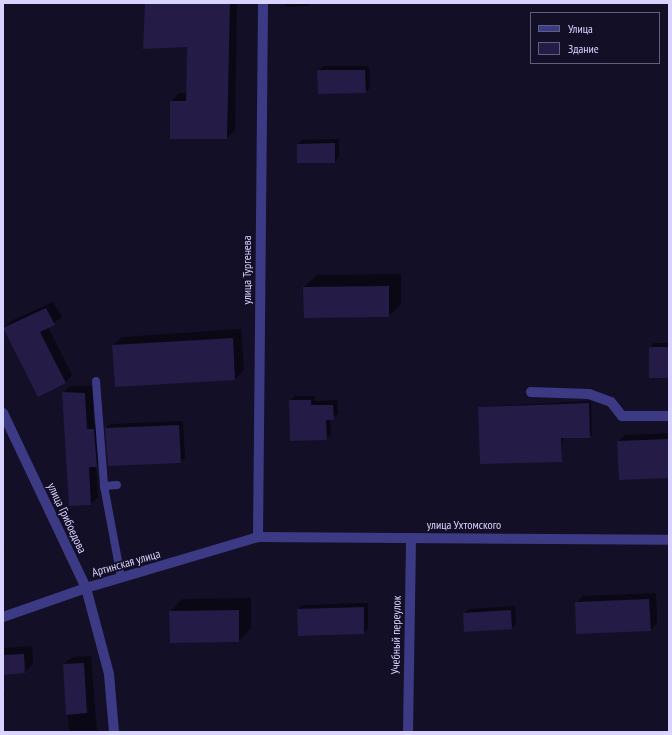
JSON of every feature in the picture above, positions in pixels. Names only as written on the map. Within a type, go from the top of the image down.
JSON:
[{"type":"street","name":"улица Тургенева","points":[[258,537],[263,3]]},
{"type":"street","points":[[531,392],[589,394],[611,402],[622,416],[669,416]]},
{"type":"street","name":"улица Грибоедова","points":[[3,413],[86,588],[110,674],[114,732]]},
{"type":"street","name":"улица Ухтомского","points":[[258,537],[669,540]]},
{"type":"street","name":"Артинская улица","points":[[3,617],[86,588],[258,537]]},
{"type":"street","name":"Учебный переулок","points":[[408,732],[411,538]]},
{"type":"lane","points":[[96,381],[104,486],[122,577]]},
{"type":"lane","points":[[104,486],[117,485]]},
{"type":"building","points":[[145,3],[230,3],[227,139],[170,139],[170,101],[186,101],[187,47],[143,49]]},
{"type":"building","points":[[317,70],[365,70],[366,93],[318,94]]},
{"type":"building","points":[[335,143],[335,163],[297,163],[297,144]]},
{"type":"building","points":[[389,286],[389,317],[304,318],[303,287]]},
{"type":"building","points":[[46,308],[55,325],[40,332],[66,383],[38,397],[3,328]]},
{"type":"building","points":[[233,338],[235,380],[115,387],[112,345]]},
{"type":"building","points":[[649,347],[669,347],[669,378],[649,378]]},
{"type":"building","points":[[62,392],[85,393],[87,429],[94,429],[97,467],[89,467],[91,505],[69,506]]},
{"type":"building","points":[[289,400],[311,400],[311,405],[333,405],[334,420],[326,420],[327,440],[290,441]]},
{"type":"building","points":[[589,403],[590,438],[561,438],[562,462],[480,464],[478,407]]},
{"type":"building","points":[[179,425],[181,463],[108,466],[105,428]]},
{"type":"building","points":[[669,439],[669,478],[619,480],[617,441]]},
{"type":"building","points":[[649,599],[651,631],[576,634],[575,602]]},
{"type":"building","points":[[364,607],[364,634],[298,636],[297,609]]},
{"type":"building","points":[[239,610],[239,642],[170,643],[169,611]]},
{"type":"building","points":[[511,610],[512,629],[464,632],[463,613]]},
{"type":"building","points":[[24,654],[25,673],[3,675],[3,655]]},
{"type":"building","points":[[84,663],[87,713],[66,715],[63,664]]}]
